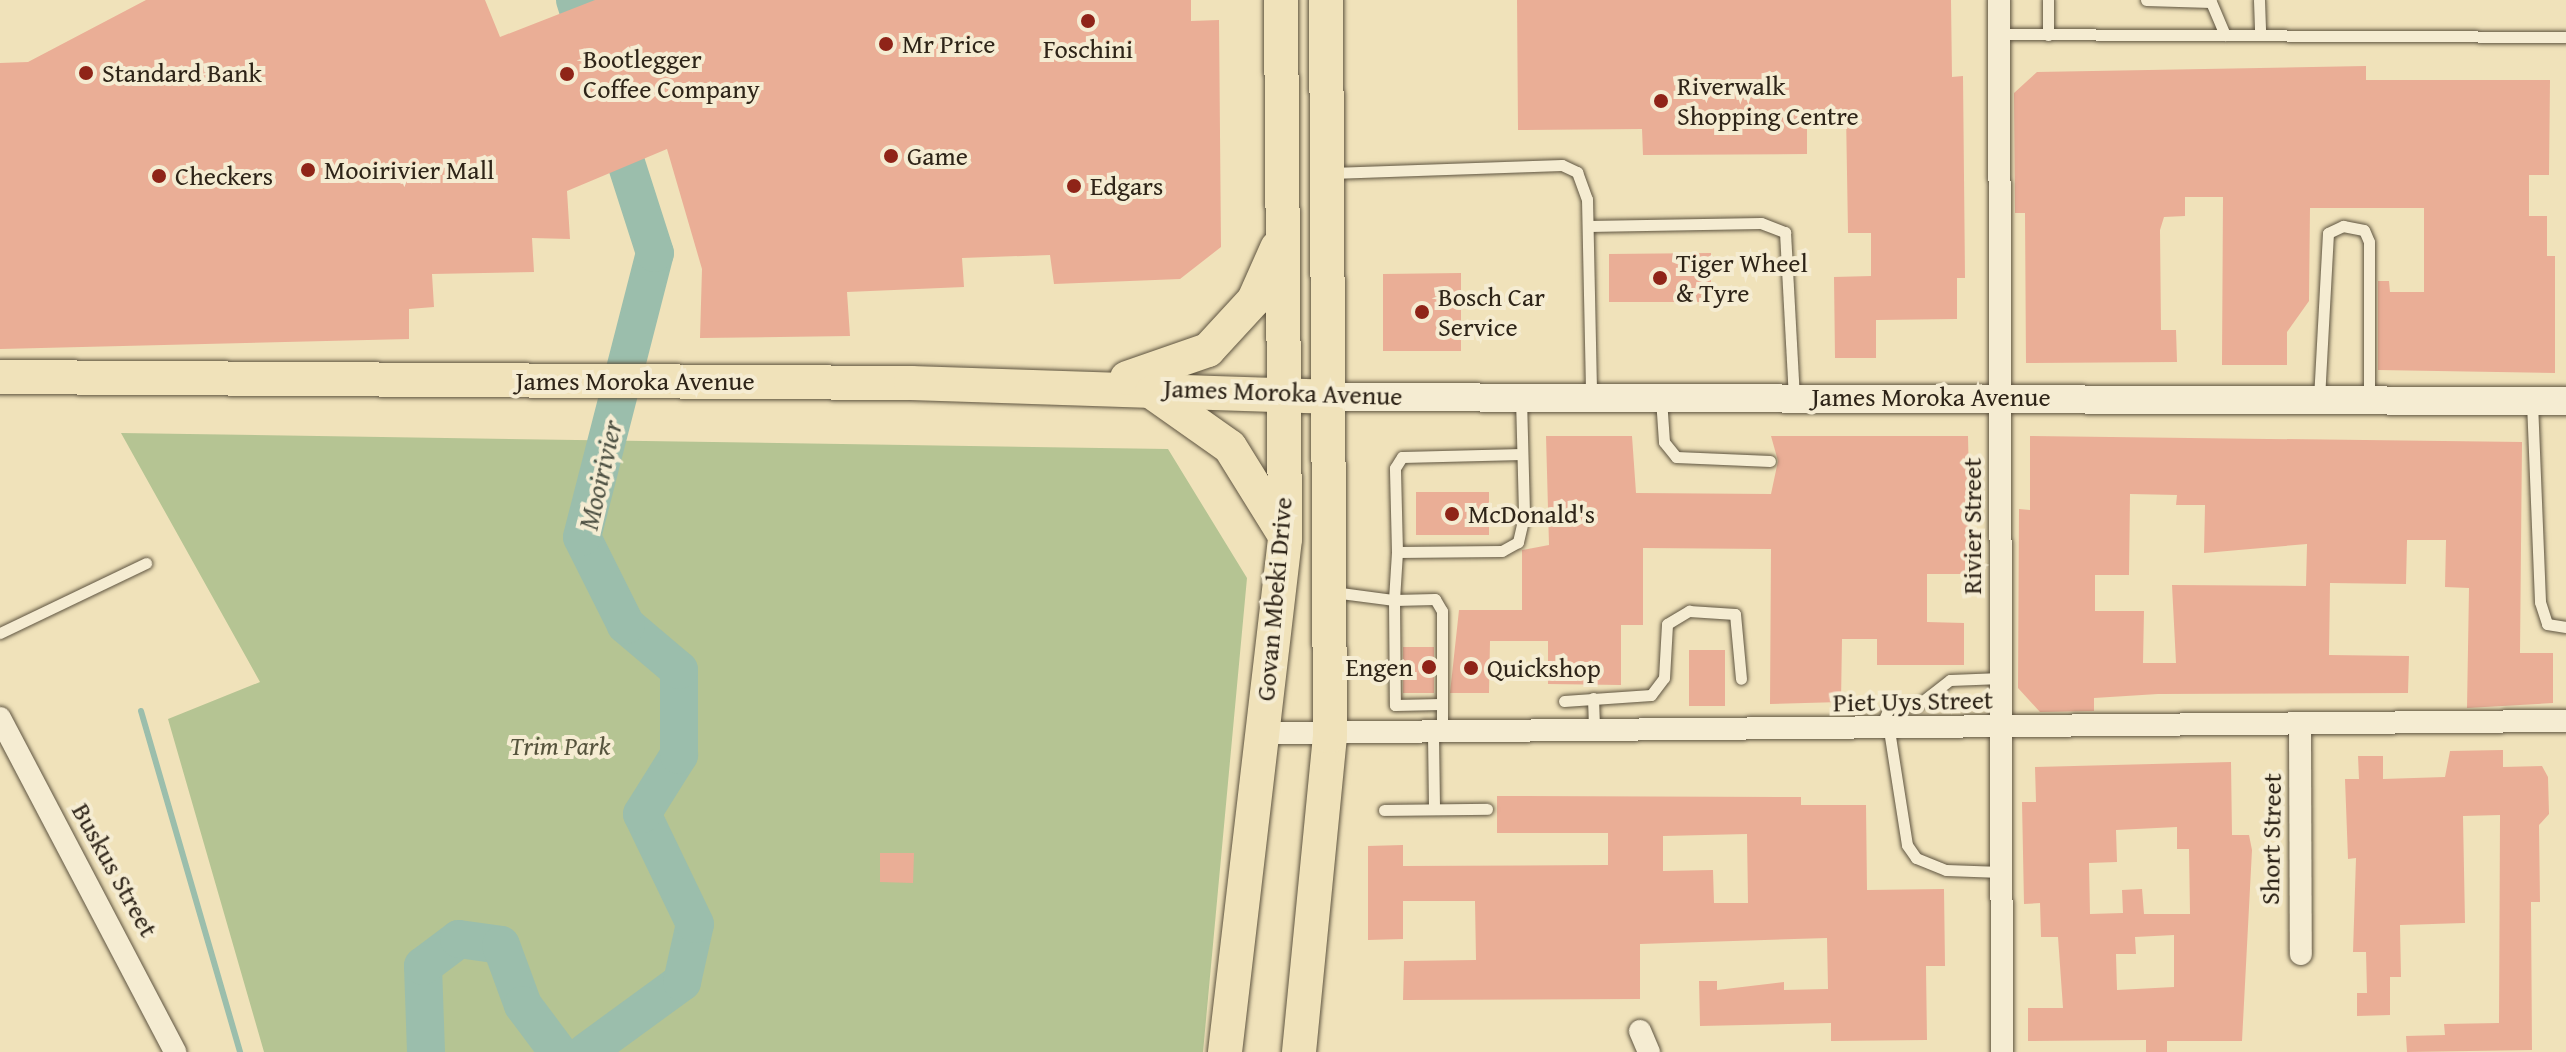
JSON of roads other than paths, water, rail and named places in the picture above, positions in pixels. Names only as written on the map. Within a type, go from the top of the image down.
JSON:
[{"type":"main road","name":"Govan Mbeki Drive","points":[[1225,1052],[1285,539],[1281,0]]},
{"type":"main road","name":"Govan Mbeki Drive","points":[[1299,1052],[1330,736],[1326,0]]},
{"type":"main road","points":[[1092,389],[1208,350],[1254,300],[1283,232]]},
{"type":"main road","name":"James Moroka Avenue","points":[[0,377],[689,381],[1092,389],[1143,387],[1328,397]]},
{"type":"main road","points":[[1143,387],[1230,447],[1285,539]]},
{"type":"street","name":"Rivier Street","points":[[1999,0],[2002,1052]]},
{"type":"street","name":"James Moroka Avenue","points":[[1328,397],[2566,401]]},
{"type":"street","name":"Buskus Street","points":[[0,718],[175,1052]]},
{"type":"street","name":"Piet Uys Street","points":[[1261,733],[1330,736],[2566,721]]},
{"type":"street","name":"Short Street","points":[[2300,724],[2301,954]]},
{"type":"street","points":[[1640,1031],[1649,1052]]},
{"type":"lane","points":[[2048,0],[2048,35]]},
{"type":"lane","points":[[2146,0],[2211,2],[2225,35]]},
{"type":"lane","points":[[2259,0],[2260,35]]},
{"type":"lane","points":[[1999,34],[2566,37]]},
{"type":"lane","points":[[1326,173],[1562,165],[1585,183],[1591,397]]},
{"type":"lane","points":[[1588,226],[1761,223],[1785,232],[1794,398]]},
{"type":"lane","points":[[2319,399],[2328,233],[2343,226],[2364,230],[2369,242],[2369,400]]},
{"type":"lane","points":[[1397,552],[1502,551],[1518,542],[1521,396]]},
{"type":"lane","points":[[1661,398],[1664,442],[1676,457],[1770,461]]},
{"type":"lane","points":[[2532,401],[2540,602],[2547,624],[2566,627]]},
{"type":"lane","points":[[1441,704],[1395,705],[1395,468],[1402,457],[1522,454]]},
{"type":"lane","points":[[0,633],[146,563]]},
{"type":"lane","points":[[1329,591],[1394,600],[1435,599],[1442,611],[1441,704],[1434,809]]},
{"type":"lane","points":[[1564,701],[1657,690],[1667,624],[1689,611],[1735,614],[1741,679]]},
{"type":"lane","points":[[2001,678],[1943,683],[1919,704],[1889,708],[1884,730],[1907,845],[1916,858],[1946,870],[2001,872]]},
{"type":"lane","points":[[1593,698],[1594,733]]},
{"type":"lane","points":[[1384,810],[1487,809]]},
{"type":"waterway","name":"Mooirivier","points":[[575,0],[593,57]]},
{"type":"waterway","name":"Mooirivier","points":[[586,1052],[682,982],[695,924],[642,814],[679,755],[679,670],[626,625],[582,537],[655,253],[611,116]]},
{"type":"waterway","points":[[141,711],[240,1052]]},
{"type":"waterway","name":"Mooirivier","points":[[426,1052],[423,966],[459,939],[501,945],[523,1005],[558,1052]]},
{"type":"place","name":"Foschini","points":[[1088,21]]},
{"type":"place","name":"Mr Price","points":[[886,44]]},
{"type":"place","name":"Standard Bank","points":[[86,73]]},
{"type":"place","name":"Bootlegger Coffee Company","points":[[567,74]]},
{"type":"place","name":"Riverwalk Shopping Centre","points":[[1661,101]]},
{"type":"place","name":"Game","points":[[891,156]]},
{"type":"place","name":"Mooirivier Mall","points":[[308,170]]},
{"type":"place","name":"Checkers","points":[[159,176]]},
{"type":"place","name":"Edgars","points":[[1074,186]]},
{"type":"place","name":"Tiger Wheel & Tyre","points":[[1660,278]]},
{"type":"place","name":"Bosch Car Service","points":[[1422,312]]},
{"type":"place","name":"McDonald's","points":[[1452,514]]},
{"type":"place","name":"Engen","points":[[1429,667]]},
{"type":"place","name":"Quickshop","points":[[1471,668]]},
{"type":"park label","name":"Trim Park","points":[[560,746]]}]
